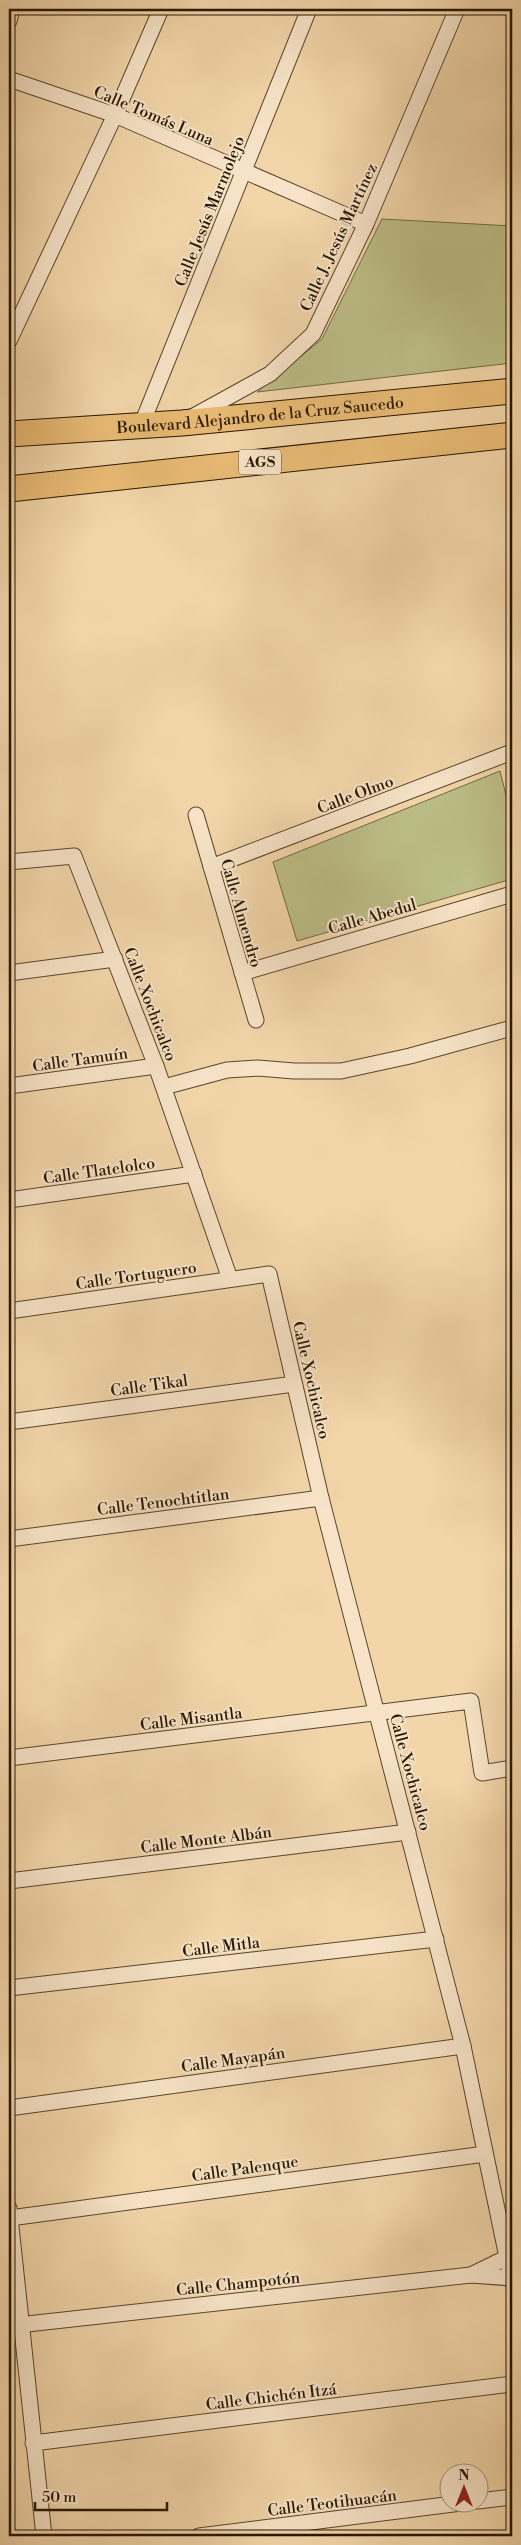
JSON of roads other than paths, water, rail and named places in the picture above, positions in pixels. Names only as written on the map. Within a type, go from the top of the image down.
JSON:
[{"type":"highway","name":"Boulevard Alejandro de la Cruz Saucedo","points":[[9,434],[182,423],[512,391]]},
{"type":"highway","name":"AGS","points":[[9,489],[512,436]]},
{"type":"street","points":[[9,20],[12,9]]},
{"type":"street","points":[[9,341],[116,115],[161,9]]},
{"type":"street","name":"Calle Jesús Marmolejo","points":[[141,426],[309,9]]},
{"type":"street","name":"Calle J. Jesús Martínez","points":[[182,423],[270,374],[313,334],[366,224],[457,9]]},
{"type":"street","name":"Calle Tomás Luna","points":[[9,80],[116,115],[366,224]]},
{"type":"street","name":"Calle Olmo","points":[[211,867],[512,752]]},
{"type":"street","name":"Calle Almendro","points":[[196,815],[256,1020]]},
{"type":"street","name":"Calle Xochicalco","points":[[9,862],[74,856],[164,1087],[230,1278]]},
{"type":"street","name":"Calle Abedul","points":[[242,973],[512,894]]},
{"type":"street","points":[[9,973],[115,959]]},
{"type":"street","points":[[164,1087],[227,1070],[258,1068],[340,1071],[410,1056],[512,1028]]},
{"type":"street","name":"Calle Tamuín","points":[[9,1086],[156,1066]]},
{"type":"street","name":"Calle Tlatelolco","points":[[9,1200],[194,1174]]},
{"type":"street","name":"Calle Xochicalco","points":[[269,1274],[321,1498],[463,2046],[485,2154],[510,2256],[512,2279]]},
{"type":"street","name":"Calle Tortuguero","points":[[9,1311],[230,1278],[269,1274]]},
{"type":"street","name":"Calle Tikal","points":[[9,1422],[294,1384]]},
{"type":"street","name":"Calle Tenochtitlan","points":[[9,1539],[321,1498]]},
{"type":"street","name":"Calle Misantla","points":[[9,1758],[471,1702],[482,1773],[512,1768]]},
{"type":"street","name":"Calle Monte Albán","points":[[9,1881],[408,1832]]},
{"type":"street","name":"Calle Mitla","points":[[9,1988],[436,1939]]},
{"type":"street","name":"Calle Mayapán","points":[[9,2108],[463,2046]]},
{"type":"street","name":"Calle Palenque","points":[[9,2213],[485,2154]]},
{"type":"street","points":[[9,2213],[15,2325],[33,2443],[44,2536]]},
{"type":"street","points":[[471,2275],[510,2256]]},
{"type":"street","points":[[471,2275],[512,2279]]},
{"type":"street","name":"Calle Champotón","points":[[15,2325],[471,2275]]},
{"type":"street","name":"Calle Chichén Itzá","points":[[33,2443],[512,2384]]},
{"type":"street","points":[[488,2500],[512,2497]]},
{"type":"street","name":"Calle Teotihuacán","points":[[199,2536],[438,2506]]}]
